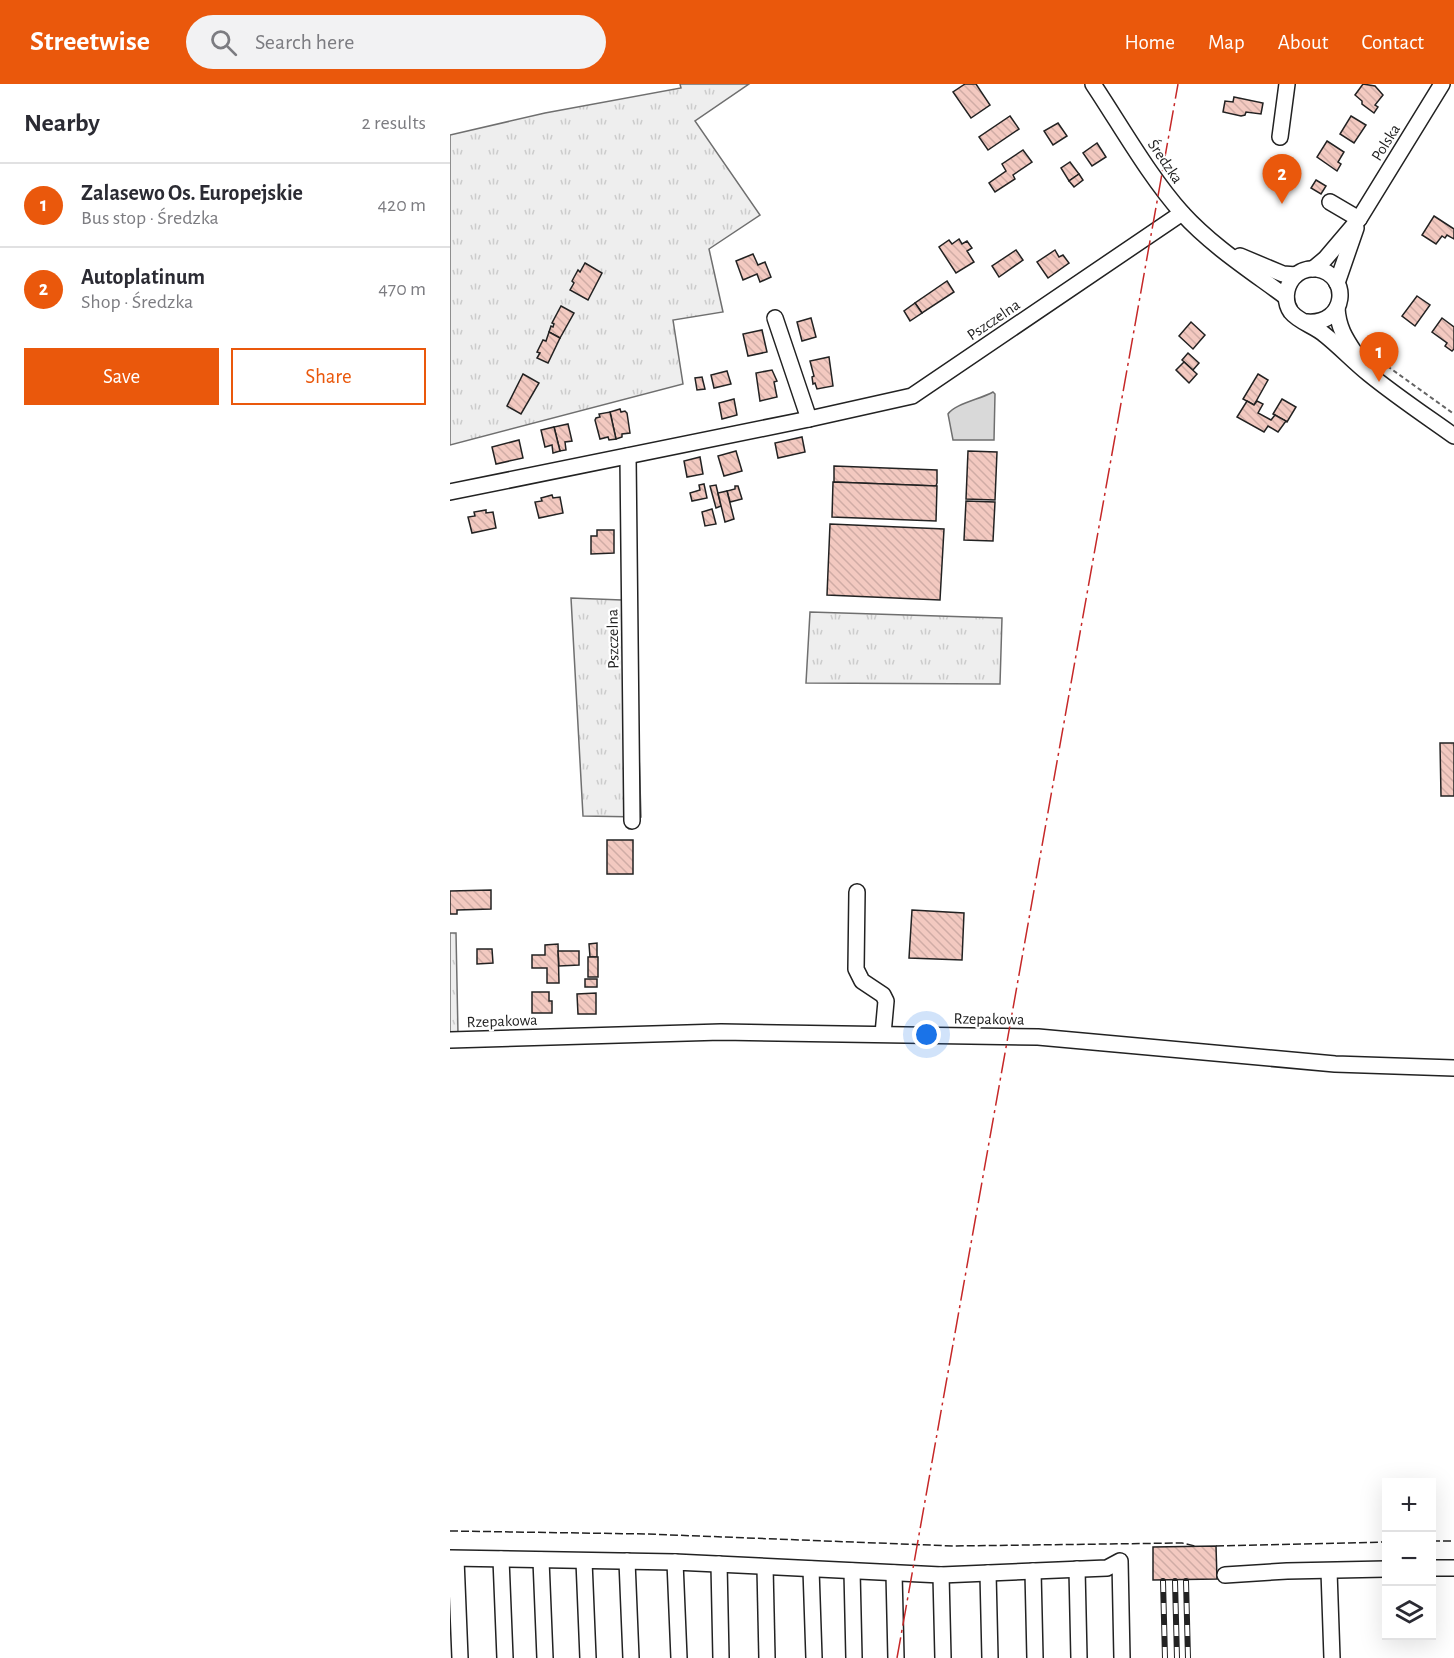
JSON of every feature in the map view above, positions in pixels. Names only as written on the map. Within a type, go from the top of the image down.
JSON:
[{"type":"street","name":"Średzka","points":[[1093,84],[1165,192],[1182,213],[1221,248],[1286,297]]},
{"type":"street","points":[[1280,136],[1287,84]]},
{"type":"street","name":"Polska","points":[[1312,269],[1325,260],[1359,219],[1442,84]]},
{"type":"street","points":[[1330,202],[1359,219]]},
{"type":"street","name":"Pszczelna","points":[[450,492],[912,396],[1182,213]]},
{"type":"street","name":"Polska","points":[[1337,283],[1359,219]]},
{"type":"street","name":"Średzka","points":[[1221,248],[1283,274],[1296,275]]},
{"type":"street","points":[[1368,374],[1338,322],[1337,309],[1340,300],[1337,283],[1326,272],[1312,269],[1296,275],[1287,289],[1286,297],[1292,313],[1333,341],[1368,374],[1454,436]]},
{"type":"street","points":[[1307,322],[1324,321],[1337,309]]},
{"type":"street","points":[[775,318],[809,419]]},
{"type":"street","name":"Pszczelna","points":[[628,456],[632,820]]},
{"type":"street","points":[[857,892],[856,969],[862,981],[883,995],[886,1001],[883,1034]]},
{"type":"street","name":"Rzepakowa","points":[[450,1040],[721,1032],[1038,1037],[1335,1064],[1454,1068]]},
{"type":"street","points":[[460,1658],[453,1558],[675,1562],[941,1575],[1107,1568],[1120,1561],[1122,1658]]},
{"type":"street","points":[[501,1559],[505,1658]]},
{"type":"street","points":[[541,1560],[545,1658]]},
{"type":"street","points":[[584,1561],[588,1658]]},
{"type":"street","points":[[627,1561],[631,1658]]},
{"type":"street","points":[[675,1562],[679,1658]]},
{"type":"street","points":[[719,1564],[721,1658]]},
{"type":"street","points":[[765,1567],[767,1658]]},
{"type":"street","points":[[1436,1568],[1454,1568]]},
{"type":"street","points":[[811,1569],[814,1658]]},
{"type":"street","points":[[1077,1569],[1079,1658]]},
{"type":"street","points":[[1225,1575],[1382,1569]]},
{"type":"street","points":[[852,1571],[854,1658]]},
{"type":"street","points":[[1033,1571],[1035,1658]]},
{"type":"street","points":[[1329,1571],[1332,1658]]},
{"type":"street","points":[[894,1573],[896,1658]]},
{"type":"street","points":[[988,1573],[990,1658]]},
{"type":"street","points":[[941,1575],[943,1658]]},
{"type":"path","points":[[1365,349],[1454,414]]},
{"type":"green space","points":[[680,84],[749,84],[695,121],[760,215],[709,249],[723,312],[673,320],[683,384],[450,445],[450,135],[545,113],[681,88]]},
{"type":"green space","points":[[634,592],[641,817],[583,816],[571,598],[622,600]]},
{"type":"green space","points":[[810,612],[1002,618],[1000,684],[806,683]]},
{"type":"green space","points":[[450,933],[456,933],[458,1034],[450,1034]]},
{"type":"shaded area","points":[[993,392],[995,394],[994,440],[953,440],[948,414],[951,410]]},
{"type":"building","points":[[965,84],[976,84],[990,105],[971,118],[953,92]]},
{"type":"building","points":[[1363,84],[1375,86],[1383,95],[1375,105],[1378,107],[1374,113],[1355,95]]},
{"type":"building","points":[[1234,97],[1263,103],[1261,114],[1246,112],[1241,116],[1223,112],[1225,101],[1233,102]]},
{"type":"building","points":[[1010,116],[1019,129],[988,150],[979,137]]},
{"type":"building","points":[[1351,116],[1366,125],[1354,143],[1340,134]]},
{"type":"building","points":[[1058,123],[1067,136],[1053,145],[1044,131]]},
{"type":"building","points":[[1327,141],[1344,152],[1338,162],[1341,164],[1337,171],[1317,157]]},
{"type":"building","points":[[1097,143],[1106,157],[1092,166],[1083,153]]},
{"type":"building","points":[[1023,150],[1032,162],[1013,175],[1015,179],[995,192],[989,183],[1006,171],[1002,164]]},
{"type":"building","points":[[1070,162],[1079,174],[1069,181],[1061,168]]},
{"type":"building","points":[[1079,174],[1083,180],[1074,187],[1069,181]]},
{"type":"building","points":[[1316,180],[1326,186],[1321,194],[1311,188]]},
{"type":"building","points":[[1434,216],[1454,229],[1454,239],[1447,235],[1445,238],[1442,236],[1436,244],[1422,235]]},
{"type":"building","points":[[959,239],[962,244],[967,241],[972,248],[967,251],[974,262],[956,273],[939,247],[949,240],[952,244]]},
{"type":"building","points":[[1016,250],[1023,260],[999,277],[992,266]]},
{"type":"building","points":[[1055,250],[1059,257],[1063,255],[1069,263],[1048,278],[1037,262]]},
{"type":"building","points":[[753,254],[758,265],[765,262],[771,277],[760,282],[757,274],[743,280],[736,261]]},
{"type":"building","points":[[585,263],[602,273],[588,300],[570,290],[578,270],[580,272]]},
{"type":"building","points":[[947,281],[954,292],[922,313],[915,303]]},
{"type":"building","points":[[1417,296],[1430,305],[1415,326],[1402,316]]},
{"type":"building","points":[[915,303],[922,313],[910,321],[904,311]]},
{"type":"building","points":[[561,306],[574,313],[560,338],[549,332]]},
{"type":"building","points":[[811,318],[816,337],[802,341],[797,322]]},
{"type":"building","points":[[1442,318],[1454,327],[1454,349],[1452,351],[1445,346],[1447,343],[1432,332]]},
{"type":"building","points":[[1191,322],[1205,335],[1193,349],[1179,336]]},
{"type":"building","points":[[762,330],[767,352],[748,356],[743,334]]},
{"type":"building","points":[[549,332],[560,338],[548,363],[537,358],[540,353],[537,352],[543,340],[546,341]]},
{"type":"building","points":[[1188,353],[1199,363],[1193,370],[1182,360]]},
{"type":"building","points":[[829,357],[833,386],[817,389],[815,383],[813,384],[812,377],[814,376],[810,361]]},
{"type":"building","points":[[1184,362],[1197,374],[1189,383],[1176,370]]},
{"type":"building","points":[[772,370],[777,381],[774,382],[777,397],[760,401],[756,373]]},
{"type":"building","points":[[727,371],[731,384],[714,388],[711,375]]},
{"type":"building","points":[[523,374],[539,383],[521,414],[507,406]]},
{"type":"building","points":[[1258,374],[1268,380],[1254,405],[1243,399]]},
{"type":"building","points":[[702,377],[705,389],[697,390],[695,378]]},
{"type":"building","points":[[734,399],[737,415],[722,419],[719,403]]},
{"type":"building","points":[[1282,399],[1296,407],[1287,422],[1273,414]]},
{"type":"building","points":[[1247,401],[1254,405],[1257,401],[1263,404],[1258,413],[1271,420],[1275,415],[1286,421],[1278,432],[1268,426],[1264,432],[1237,417]]},
{"type":"building","points":[[620,409],[621,412],[627,413],[630,433],[622,434],[622,437],[616,439],[610,412]]},
{"type":"building","points":[[610,412],[616,439],[609,440],[608,437],[600,439],[595,420],[600,417],[599,414]]},
{"type":"building","points":[[568,424],[572,441],[565,442],[566,450],[560,451],[554,427]]},
{"type":"building","points":[[554,427],[560,451],[553,453],[552,445],[545,447],[541,430]]},
{"type":"building","points":[[802,437],[805,452],[778,458],[775,443]]},
{"type":"building","points":[[519,440],[523,458],[496,464],[492,447]]},
{"type":"building","points":[[736,451],[742,471],[724,476],[718,456]]},
{"type":"building","points":[[968,451],[997,452],[995,500],[966,499]]},
{"type":"building","points":[[700,457],[703,474],[687,477],[684,461]]},
{"type":"building","points":[[834,466],[937,470],[937,483],[936,486],[834,482]]},
{"type":"building","points":[[833,482],[937,486],[936,521],[832,517]]},
{"type":"building","points":[[704,484],[707,498],[692,501],[690,493],[700,490],[699,485]]},
{"type":"building","points":[[716,485],[721,506],[716,508],[710,486]]},
{"type":"building","points":[[735,486],[738,486],[742,499],[730,502],[727,491],[735,489]]},
{"type":"building","points":[[727,491],[734,519],[725,522],[718,493]]},
{"type":"building","points":[[552,495],[553,498],[560,497],[563,513],[539,518],[535,502]]},
{"type":"building","points":[[966,501],[995,502],[993,541],[964,540]]},
{"type":"building","points":[[712,509],[716,524],[705,526],[702,512]]},
{"type":"building","points":[[486,510],[486,513],[493,512],[496,528],[472,533],[468,517],[475,516],[474,512]]},
{"type":"building","points":[[830,524],[944,529],[940,600],[827,595]]},
{"type":"building","points":[[597,530],[614,530],[614,553],[591,554],[591,536],[597,536]]},
{"type":"building","points":[[1440,743],[1454,743],[1454,796],[1441,796]]},
{"type":"building","points":[[607,840],[633,840],[633,874],[607,874]]},
{"type":"building","points":[[491,890],[491,909],[457,910],[457,914],[450,914],[450,891]]},
{"type":"building","points":[[912,910],[964,913],[962,960],[909,958]]},
{"type":"building","points":[[597,943],[597,957],[590,957],[589,944]]},
{"type":"building","points":[[558,944],[559,983],[547,983],[547,968],[532,968],[532,955],[545,955],[545,945]]},
{"type":"building","points":[[477,949],[492,949],[493,963],[477,964]]},
{"type":"building","points":[[558,951],[579,951],[579,965],[559,966]]},
{"type":"building","points":[[588,957],[598,957],[598,977],[588,977]]},
{"type":"building","points":[[585,979],[597,979],[597,987],[585,987]]},
{"type":"building","points":[[532,992],[549,992],[552,1013],[532,1013]]},
{"type":"building","points":[[596,993],[596,1014],[578,1014],[577,994]]},
{"type":"building","points":[[1216,1546],[1217,1579],[1153,1580],[1153,1547]]},
{"type":"railway","points":[[1163,1581],[1165,1658]]},
{"type":"railway","points":[[1175,1581],[1177,1658]]},
{"type":"railway","points":[[1186,1581],[1188,1658]]},
{"type":"fence","points":[[450,1531],[647,1534],[954,1546],[1182,1543],[1195,1546]]},
{"type":"fence","points":[[1436,1541],[1454,1541]]},
{"type":"fence","points":[[1216,1546],[1382,1542]]},
{"type":"power","points":[[897,1658],[1178,84]]},
{"type":"place","name":"Autoplatinum","points":[[1282,204]]},
{"type":"place","name":"Zalasewo Os. Europejskie","points":[[1379,382]]}]
